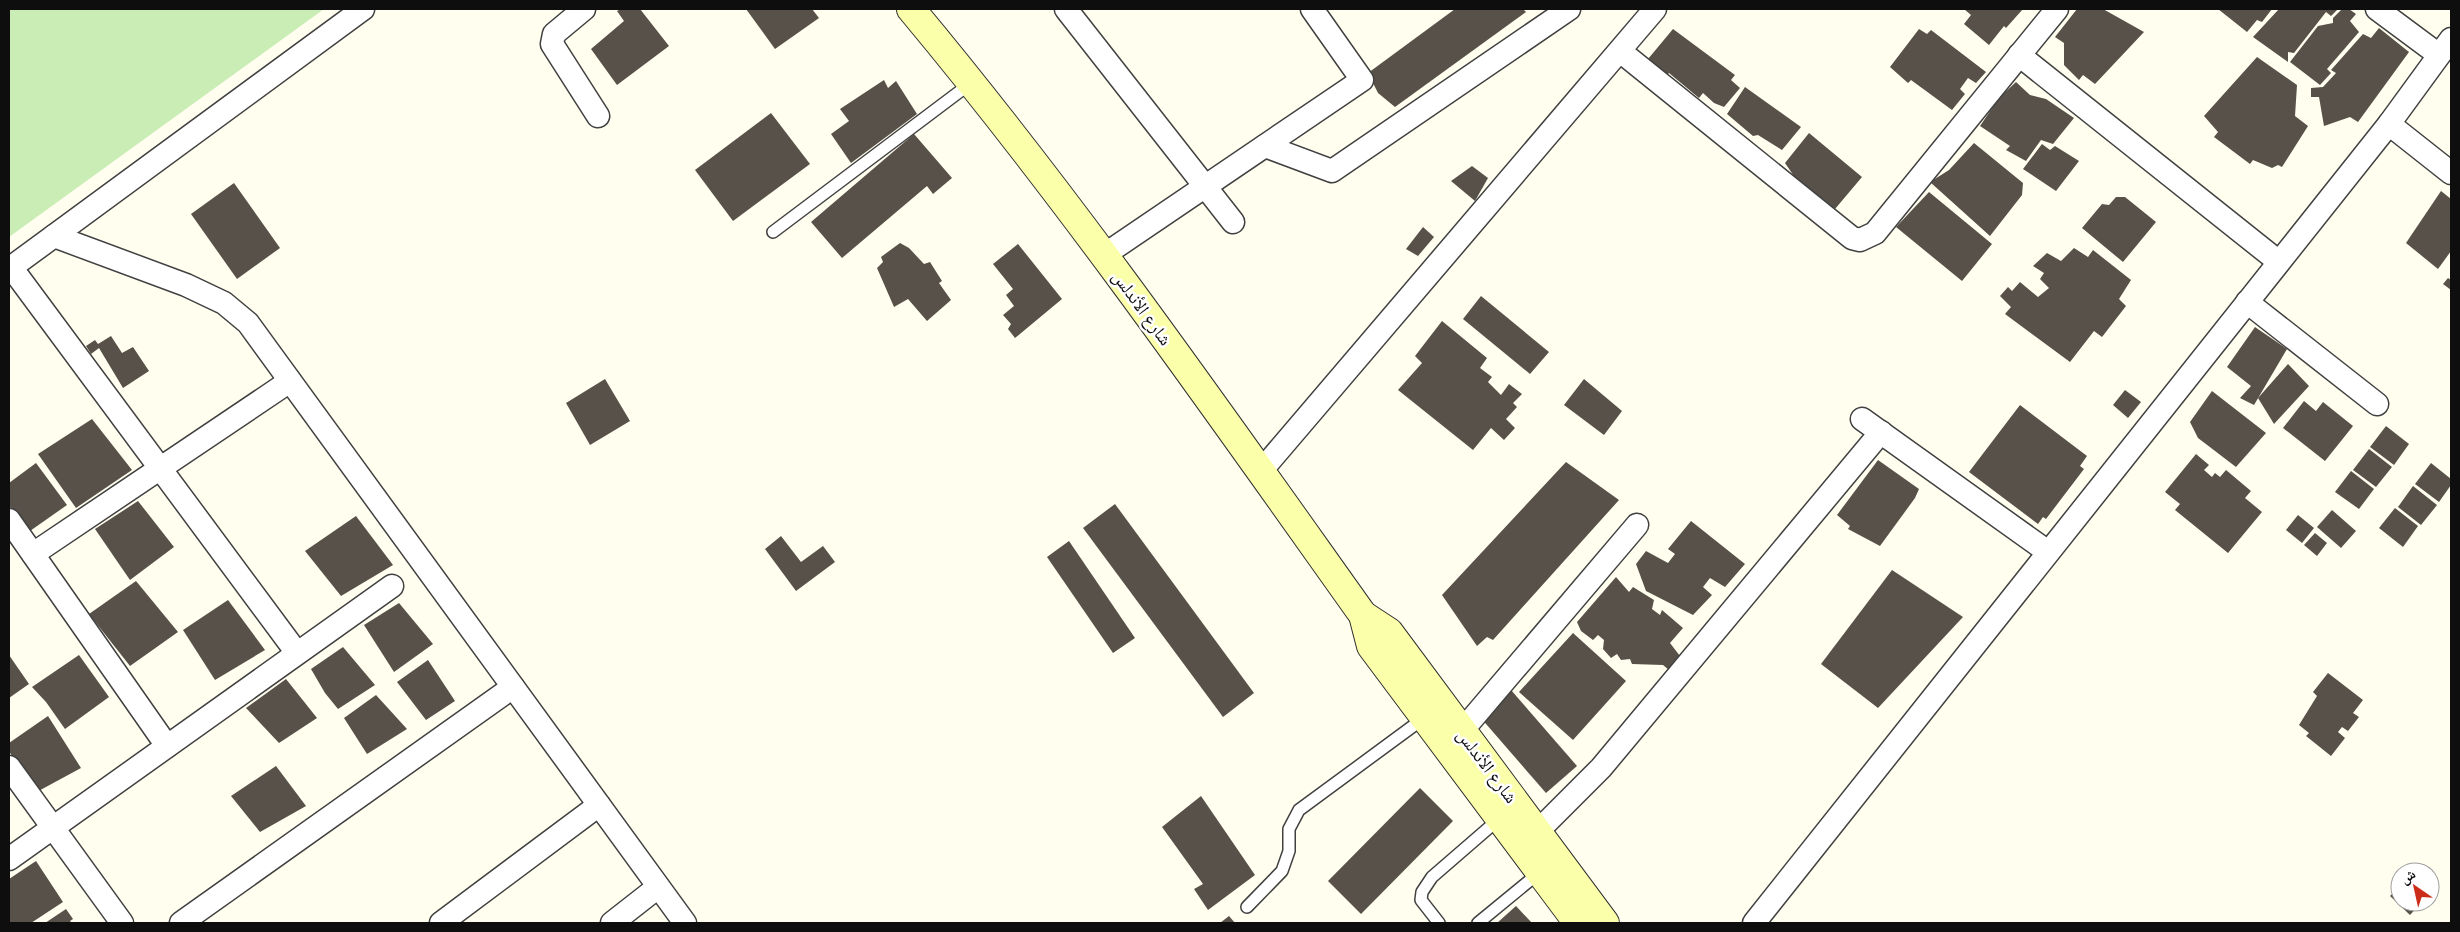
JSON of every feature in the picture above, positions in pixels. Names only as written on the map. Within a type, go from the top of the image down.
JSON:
[{"type":"main road","name":"شارع الأندلس","points":[[911,9],[973,82],[1104,255],[1363,615],[1371,646],[1498,819],[1578,923]]},
{"type":"main road","name":"شارع الأندلس","points":[[1363,615],[1389,632],[1461,732],[1605,923]]},
{"type":"street","points":[[297,653],[10,268],[362,9]]},
{"type":"street","points":[[584,9],[554,34],[552,44],[598,116]]},
{"type":"street","points":[[1066,9],[1233,222]]},
{"type":"street","points":[[1104,255],[1362,80],[1312,9]]},
{"type":"street","points":[[1265,146],[1332,172],[1569,9]]},
{"type":"street","points":[[1260,471],[1655,9]]},
{"type":"street","points":[[1620,51],[1852,238],[1860,240],[1875,233],[2057,9]]},
{"type":"street","points":[[1754,923],[2389,124],[2445,47],[2376,9]]},
{"type":"street","points":[[2019,55],[2279,262]]},
{"type":"street","points":[[2389,124],[2451,173]]},
{"type":"street","points":[[54,236],[186,285],[224,303],[248,323],[685,923]]},
{"type":"street","points":[[2247,302],[2377,404]]},
{"type":"street","points":[[33,554],[290,381]]},
{"type":"street","points":[[1862,419],[2048,552]]},
{"type":"street","points":[[1537,832],[1600,768],[1881,432]]},
{"type":"street","points":[[9,520],[167,746]]},
{"type":"street","points":[[1461,732],[1637,525]]},
{"type":"street","points":[[9,859],[392,586]]},
{"type":"street","points":[[181,923],[513,687]]},
{"type":"street","points":[[9,767],[122,923]]},
{"type":"street","points":[[441,923],[599,805]]},
{"type":"street","points":[[612,923],[658,887]]},
{"type":"lane","points":[[774,232],[973,82]]},
{"type":"lane","points":[[1247,907],[1282,871],[1289,851],[1289,829],[1300,810],[1424,718]]},
{"type":"lane","points":[[1439,923],[1421,900],[1422,892],[1432,877],[1498,819]]},
{"type":"lane","points":[[1478,923],[1540,872]]},
{"type":"green space","points":[[9,9],[324,9],[9,237]]},
{"type":"building","points":[[621,9],[640,9],[669,46],[617,85],[591,49],[624,21],[617,11]]},
{"type":"building","points":[[746,9],[812,9],[819,18],[775,49]]},
{"type":"building","points":[[1455,9],[1523,9],[1526,12],[1395,107],[1378,93],[1368,73]]},
{"type":"building","points":[[1964,9],[2023,9],[2006,28],[2004,26],[1989,45],[1964,24],[1971,15]]},
{"type":"building","points":[[2077,9],[2103,9],[2144,32],[2095,84],[2083,75],[2079,80],[2064,65],[2064,43],[2055,37]]},
{"type":"building","points":[[2218,9],[2272,9],[2262,22],[2257,20],[2247,32]]},
{"type":"building","points":[[2279,9],[2338,9],[2331,16],[2326,12],[2294,53],[2288,52],[2288,62],[2253,37]]},
{"type":"building","points":[[2342,9],[2349,9],[2356,14],[2350,21],[2359,32],[2327,69],[2331,73],[2320,85],[2290,62],[2318,26],[2333,23],[2333,18]]},
{"type":"building","points":[[2379,28],[2409,52],[2358,122],[2350,117],[2324,126],[2319,97],[2311,97],[2311,88],[2323,87],[2336,73],[2331,70],[2363,34],[2371,38]]},
{"type":"building","points":[[1673,29],[1735,75],[1731,80],[1740,88],[1724,107],[1714,103],[1703,93],[1699,98],[1669,73],[1666,76],[1648,59]]},
{"type":"building","points":[[1919,29],[1927,34],[1931,30],[1986,72],[1976,83],[1968,78],[1960,89],[1965,94],[1952,110],[1911,80],[1908,83],[1890,67]]},
{"type":"building","points":[[2257,57],[2297,85],[2295,116],[2308,126],[2282,167],[2278,165],[2272,168],[2253,160],[2250,164],[2214,137],[2218,132],[2204,116]]},
{"type":"building","points":[[884,80],[888,88],[896,81],[917,114],[851,163],[831,134],[849,121],[840,109]]},
{"type":"building","points":[[2016,82],[2030,95],[2046,99],[2074,118],[2053,144],[2041,140],[2026,161],[2006,150],[2010,146],[1980,126],[1999,98]]},
{"type":"building","points":[[1745,87],[1801,127],[1782,150],[1758,135],[1753,136],[1727,114]]},
{"type":"building","points":[[771,113],[810,164],[733,221],[695,170]]},
{"type":"building","points":[[1809,133],[1862,177],[1835,209],[1809,188],[1800,185],[1785,163]]},
{"type":"building","points":[[914,134],[952,178],[933,194],[927,186],[842,258],[811,222]]},
{"type":"building","points":[[1974,143],[2023,183],[2022,195],[1990,236],[1930,182],[1949,170]]},
{"type":"building","points":[[2042,144],[2050,150],[2055,146],[2079,161],[2056,191],[2023,169]]},
{"type":"building","points":[[1472,166],[1488,178],[1475,201],[1451,181]]},
{"type":"building","points":[[234,183],[280,248],[237,279],[191,214]]},
{"type":"building","points":[[2441,191],[2451,199],[2451,251],[2438,269],[2406,243]]},
{"type":"building","points":[[1929,192],[1992,244],[1962,281],[1896,227]]},
{"type":"building","points":[[2116,197],[2125,197],[2156,222],[2123,262],[2082,228],[2102,204],[2109,205]]},
{"type":"building","points":[[1423,227],[1434,237],[1418,256],[1406,249]]},
{"type":"building","points":[[900,243],[909,248],[924,264],[930,262],[942,281],[939,283],[951,300],[927,321],[908,299],[894,307],[877,268],[883,262],[881,257]]},
{"type":"building","points":[[1018,244],[1062,299],[1015,338],[1008,329],[1011,324],[1003,315],[1014,306],[1006,295],[1013,289],[993,264]]},
{"type":"building","points":[[2074,248],[2088,257],[2093,250],[2131,280],[2119,299],[2126,306],[2102,337],[2094,331],[2070,362],[2005,314],[2011,307],[2000,296],[2008,287],[2012,291],[2020,282],[2038,297],[2049,288],[2040,279],[2044,273],[2033,266],[2047,253],[2061,261]]},
{"type":"building","points":[[2448,278],[2451,280],[2451,290],[2443,284]]},
{"type":"building","points":[[1481,296],[1549,352],[1530,374],[1463,319]]},
{"type":"building","points":[[1442,321],[1487,358],[1480,368],[1492,377],[1488,382],[1501,395],[1509,384],[1522,394],[1513,403],[1517,407],[1506,419],[1515,428],[1504,440],[1491,428],[1473,450],[1398,390],[1422,363],[1415,356]]},
{"type":"building","points":[[2255,327],[2287,349],[2254,405],[2240,398],[2251,386],[2227,367]]},
{"type":"building","points":[[111,336],[122,353],[133,347],[149,371],[123,388],[99,348],[91,354],[86,346],[95,340],[98,344]]},
{"type":"building","points":[[2288,364],[2309,386],[2274,424],[2258,398]]},
{"type":"building","points":[[605,379],[630,421],[590,445],[566,403]]},
{"type":"building","points":[[1584,379],[1622,411],[1604,435],[1564,405]]},
{"type":"building","points":[[2125,390],[2141,402],[2128,418],[2113,405]]},
{"type":"building","points":[[2212,391],[2266,433],[2236,467],[2198,438],[2190,422]]},
{"type":"building","points":[[2304,401],[2316,411],[2323,402],[2353,426],[2325,461],[2283,428]]},
{"type":"building","points":[[2020,405],[2087,456],[2080,466],[2084,469],[2046,519],[2043,517],[2038,524],[1969,472]]},
{"type":"building","points":[[92,419],[132,470],[76,508],[38,454]]},
{"type":"building","points":[[2386,426],[2409,444],[2394,465],[2370,447]]},
{"type":"building","points":[[2369,449],[2392,467],[2376,487],[2353,470]]},
{"type":"building","points":[[2196,454],[2209,465],[2204,470],[2212,477],[2215,473],[2220,477],[2226,470],[2251,491],[2245,498],[2262,512],[2228,553],[2175,510],[2180,504],[2165,492]]},
{"type":"building","points":[[1878,460],[1919,489],[1915,498],[1880,546],[1848,529],[1850,526],[1837,515]]},
{"type":"building","points":[[1566,462],[1619,500],[1493,640],[1487,637],[1477,646],[1442,595]]},
{"type":"building","points":[[36,463],[67,505],[30,531],[9,506],[9,483]]},
{"type":"building","points":[[2431,463],[2451,479],[2451,485],[2439,502],[2415,484]]},
{"type":"building","points":[[2351,471],[2374,489],[2359,509],[2335,492]]},
{"type":"building","points":[[2413,486],[2437,505],[2421,525],[2398,507]]},
{"type":"building","points":[[138,501],[174,547],[130,580],[95,529]]},
{"type":"building","points":[[1115,504],[1254,693],[1223,717],[1083,528]]},
{"type":"building","points":[[2395,508],[2418,526],[2403,547],[2379,528]]},
{"type":"building","points":[[2332,510],[2356,531],[2341,548],[2317,527]]},
{"type":"building","points":[[2298,515],[2314,528],[2302,543],[2286,530]]},
{"type":"building","points":[[356,516],[393,565],[341,596],[305,551]]},
{"type":"building","points":[[1691,521],[1745,564],[1725,587],[1710,578],[1703,587],[1712,595],[1693,615],[1646,591],[1636,564],[1646,551],[1668,563],[1675,554],[1668,549]]},
{"type":"building","points":[[2315,533],[2327,543],[2317,556],[2304,545]]},
{"type":"building","points":[[781,536],[801,562],[823,546],[835,562],[796,591],[765,549]]},
{"type":"building","points":[[1069,541],[1135,638],[1113,653],[1047,557]]},
{"type":"building","points":[[1892,570],[1963,617],[1878,708],[1821,664]]},
{"type":"building","points":[[1616,577],[1629,592],[1633,587],[1654,600],[1652,609],[1660,615],[1662,610],[1683,628],[1670,643],[1680,656],[1669,670],[1663,665],[1632,664],[1630,659],[1621,660],[1617,654],[1611,658],[1603,649],[1604,640],[1598,635],[1593,640],[1581,631],[1577,622]]},
{"type":"building","points":[[136,581],[178,632],[130,666],[89,614]]},
{"type":"building","points":[[228,600],[265,650],[215,680],[183,630]]},
{"type":"building","points":[[399,603],[433,644],[394,672],[364,625]]},
{"type":"building","points":[[1573,633],[1626,681],[1573,740],[1519,692]]},
{"type":"building","points":[[343,647],[375,685],[338,709],[325,693],[311,669]]},
{"type":"building","points":[[9,655],[29,684],[9,698]]},
{"type":"building","points":[[79,655],[109,697],[65,729],[46,702],[32,687]]},
{"type":"building","points":[[428,660],[455,701],[426,720],[397,682]]},
{"type":"building","points":[[2328,673],[2363,700],[2353,713],[2359,717],[2348,731],[2342,727],[2338,732],[2345,738],[2331,756],[2306,736],[2309,733],[2299,725],[2317,696],[2313,692]]},
{"type":"building","points":[[286,679],[317,718],[279,743],[246,708]]},
{"type":"building","points":[[1511,690],[1577,766],[1546,793],[1480,717]]},
{"type":"building","points":[[376,695],[407,729],[367,754],[344,718]]},
{"type":"building","points":[[48,716],[81,768],[33,794],[9,751],[9,743]]},
{"type":"building","points":[[276,766],[306,806],[260,832],[231,796]]},
{"type":"building","points":[[1420,788],[1453,821],[1361,914],[1328,881]]},
{"type":"building","points":[[1201,796],[1255,875],[1208,910],[1194,889],[1203,884],[1162,827]]},
{"type":"building","points":[[36,861],[63,902],[31,923],[9,923],[9,879]]},
{"type":"building","points":[[1516,906],[1532,923],[1497,923]]},
{"type":"building","points":[[66,909],[73,919],[70,921],[72,923],[45,923]]},
{"type":"building","points":[[1229,916],[1235,923],[1220,923]]}]
